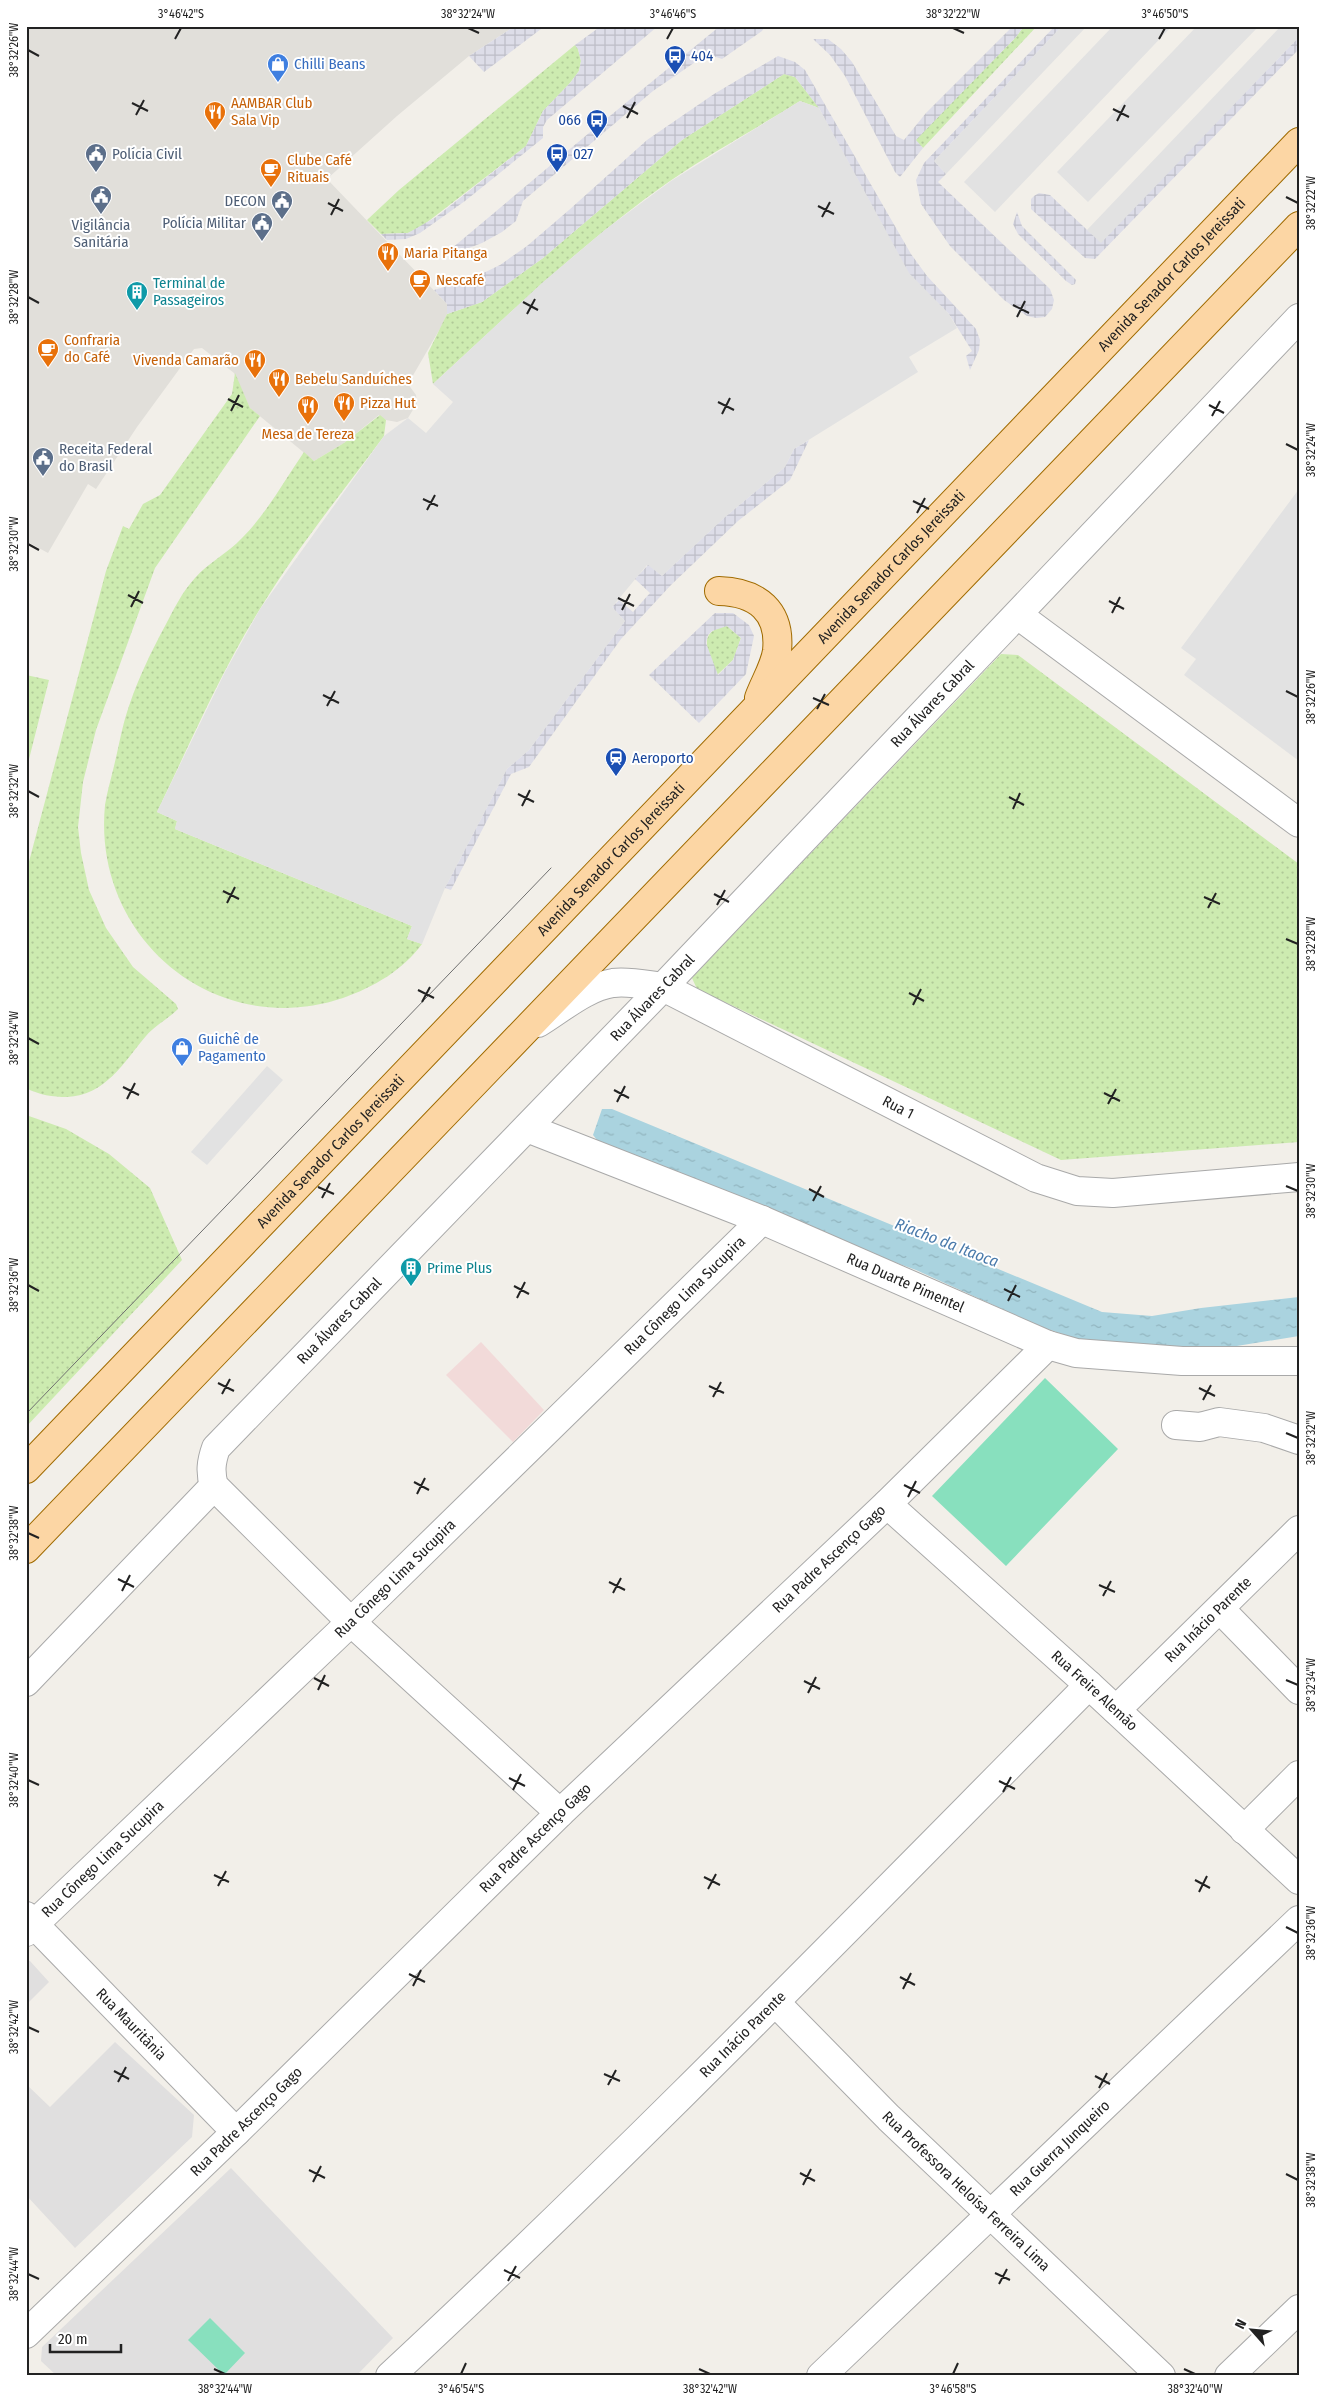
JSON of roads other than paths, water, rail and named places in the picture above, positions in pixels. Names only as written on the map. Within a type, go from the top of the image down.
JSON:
[{"type":"main road","name":"Avenida Senador Carlos Jereissati","points":[[26,1469],[1299,142]]},
{"type":"main road","points":[[26,1549],[1299,226]]},
{"type":"main road","points":[[719,591],[740,593],[755,600],[770,612],[777,626],[776,652],[753,712]]},
{"type":"street","name":"Rua Álvares Cabral","points":[[214,1486],[211,1475],[212,1461],[216,1448],[228,1434],[663,987],[1299,318]]},
{"type":"street","points":[[1018,615],[1299,823]]},
{"type":"street","name":"Rua 1","points":[[520,1034],[595,988],[626,983],[663,987],[1036,1178],[1077,1191],[1113,1193],[1299,1177]]},
{"type":"street","name":"Rua Duarte Pimentel","points":[[527,1128],[762,1220],[1048,1345],[1076,1353],[1182,1361],[1299,1362]]},
{"type":"street","name":"Rua Cônego Lima Sucupira","points":[[29,1924],[351,1622],[762,1220]]},
{"type":"street","name":"Rua Padre Ascenço Gago","points":[[26,2334],[236,2132],[560,1812],[887,1504],[1048,1345]]},
{"type":"street","points":[[1176,1425],[1200,1427],[1219,1422],[1264,1428],[1299,1440]]},
{"type":"street","points":[[26,1682],[214,1486],[351,1622],[560,1812]]},
{"type":"street","name":"Rua Freire Alemão","points":[[887,1504],[1089,1685],[1299,1880]]},
{"type":"street","name":"Rua Inácio Parente","points":[[1116,1710],[1299,1530]]},
{"type":"street","points":[[1220,1609],[1299,1690]]},
{"type":"street","name":"Rua Inácio Parente","points":[[390,2376],[479,2292],[775,2002],[1089,1685]]},
{"type":"street","points":[[1244,1830],[1299,1775]]},
{"type":"street","name":"Rua Guerra Junqueiro","points":[[821,2376],[990,2212],[1299,1920]]},
{"type":"street","name":"Rua Mauritânia","points":[[29,1924],[236,2132]]},
{"type":"street","name":"Rua Professora Heloísa Ferreira Lima","points":[[775,2002],[889,2118],[1161,2376]]},
{"type":"street","points":[[1229,2376],[1299,2309]]},
{"type":"water","points":[[602,1109],[612,1109],[1102,1312],[1152,1316],[1201,1308],[1299,1297],[1299,1336],[1200,1352],[1106,1348],[1044,1328],[916,1270],[836,1241],[640,1160],[597,1140],[593,1135]]},
{"type":"tram line","points":[[26,1414],[551,868]]},
{"type":"place","name":"404","points":[[675,75]]},
{"type":"place","name":"Chilli Beans","points":[[278,83]]},
{"type":"place","name":"AAMBAR Club Sala Vip","points":[[215,131]]},
{"type":"place","name":"066","points":[[597,139]]},
{"type":"place","name":"Polícia Civil","points":[[96,173]]},
{"type":"place","name":"027","points":[[557,173]]},
{"type":"place","name":"Clube Café Rituais","points":[[271,188]]},
{"type":"place","name":"Vigilância Sanitária","points":[[101,215]]},
{"type":"place","name":"DECON","points":[[282,220]]},
{"type":"place","name":"Polícia Militar","points":[[262,242]]},
{"type":"place","name":"Maria Pitanga","points":[[388,272]]},
{"type":"place","name":"Nescafé","points":[[420,299]]},
{"type":"place","name":"Terminal de Passageiros","points":[[137,311]]},
{"type":"place","name":"Confraria do Café","points":[[48,368]]},
{"type":"place","name":"Vivenda Camarão","points":[[255,379]]},
{"type":"place","name":"Bebelu Sanduíches","points":[[279,398]]},
{"type":"place","name":"Pizza Hut","points":[[344,422]]},
{"type":"place","name":"Mesa de Tereza","points":[[308,425]]},
{"type":"place","name":"Receita Federal do Brasil","points":[[43,477]]},
{"type":"place","name":"Aeroporto","points":[[616,777]]},
{"type":"place","name":"Guichê de Pagamento","points":[[182,1067]]},
{"type":"place","name":"Prime Plus","points":[[411,1287]]},
{"type":"water label","name":"Riacho da Itaoca","points":[[947,1242]]}]
